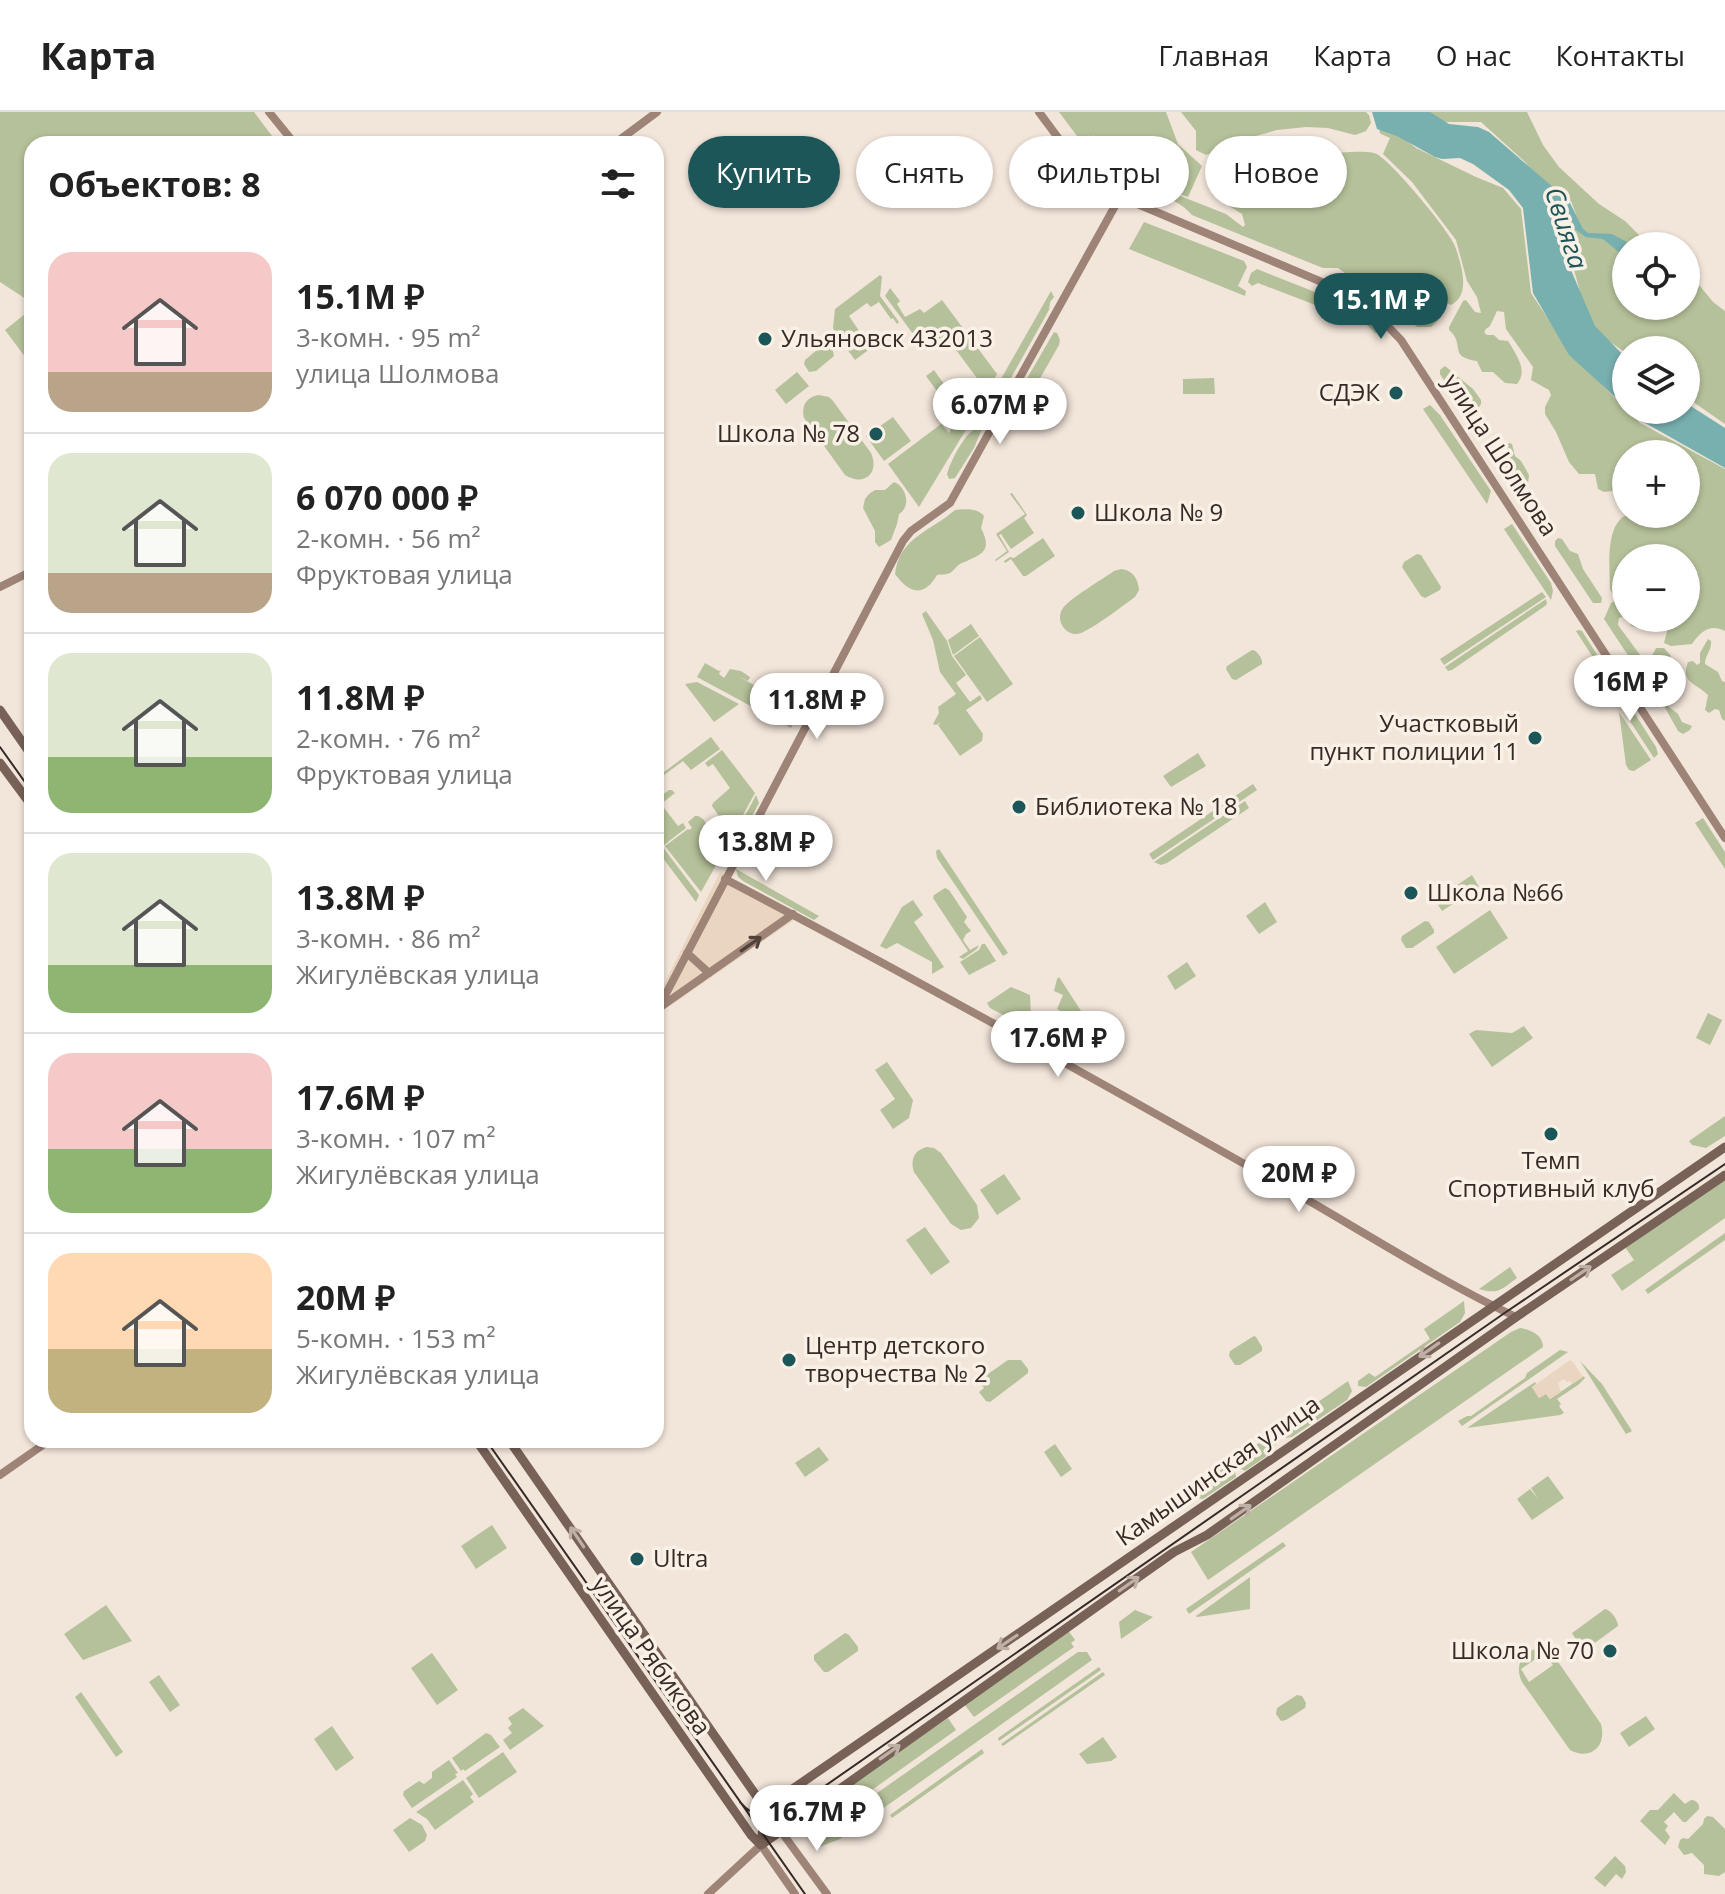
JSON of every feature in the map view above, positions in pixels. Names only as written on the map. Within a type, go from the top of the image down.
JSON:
[{"type":"main road","points":[[0,710],[24,744]]},
{"type":"main road","points":[[0,763],[24,795]]},
{"type":"main road","name":"Камышинская улица","points":[[765,1808],[1725,1147]]},
{"type":"main road","name":"Камышинская улица","points":[[761,1845],[1103,1601],[1174,1552],[1219,1527],[1516,1317],[1725,1175]]},
{"type":"main road","name":"улица Рябикова","points":[[482,1448],[743,1824],[761,1845]]},
{"type":"main road","name":"улица Рябикова","points":[[515,1448],[780,1830]]},
{"type":"main road","points":[[761,1845],[765,1808]]},
{"type":"street","points":[[269,112],[288,136]]},
{"type":"street","points":[[625,136],[657,112]]},
{"type":"street","name":"улица Шолмова","points":[[1039,112],[1058,136]]},
{"type":"street","points":[[664,996],[903,541],[911,531],[950,503],[1114,208]]},
{"type":"street","name":"улица Шолмова","points":[[1146,208],[1336,288],[1355,298],[1389,326],[1725,838]]},
{"type":"street","points":[[0,587],[24,575]]},
{"type":"street","points":[[725,879],[1279,1184],[1469,1295],[1516,1317]]},
{"type":"street","points":[[664,1004],[793,914]]},
{"type":"street","points":[[687,953],[709,973]]},
{"type":"street","points":[[0,1475],[39,1448]]},
{"type":"street","name":"улица Рябикова","points":[[780,1830],[827,1894]]},
{"type":"street","name":"улица Рябикова","points":[[761,1845],[795,1894]]},
{"type":"street","name":"Камышинская улица","points":[[708,1894],[761,1845]]},
{"type":"green space","points":[[0,112],[254,112],[272,136],[24,136],[24,298],[0,282]]},
{"type":"green space","points":[[1059,112],[1166,112],[1175,136],[1093,135],[1077,136]]},
{"type":"green space","points":[[1181,112],[1366,112],[1371,123],[1366,131],[1355,135],[1328,128],[1306,127],[1256,136],[1205,136],[1205,154],[1196,150],[1196,131]]},
{"type":"green space","points":[[1425,112],[1527,112],[1543,145],[1559,167],[1599,204],[1636,232],[1612,232],[1612,320],[1700,320],[1700,286],[1725,311],[1725,424],[1700,407],[1700,336],[1612,336],[1612,343],[1590,328],[1565,237],[1580,225],[1571,201],[1552,192],[1524,161],[1481,122],[1441,122]]},
{"type":"green space","points":[[1382,128],[1416,148],[1503,188],[1521,209],[1531,293],[1571,354],[1612,395],[1612,424],[1642,424],[1671,440],[1612,440],[1612,491],[1598,489],[1595,474],[1579,474],[1569,462],[1545,414],[1551,395],[1549,390],[1531,380],[1533,367],[1506,329],[1504,312],[1497,311],[1484,332],[1510,344],[1522,374],[1517,384],[1505,383],[1493,372],[1482,372],[1477,361],[1459,353],[1449,327],[1463,301],[1466,300],[1475,312],[1481,313],[1477,297],[1467,281],[1456,240],[1412,182],[1383,154],[1390,138],[1379,131]]},
{"type":"green space","points":[[1347,152],[1374,153],[1404,179],[1449,236],[1456,248],[1463,274],[1462,292],[1451,305],[1439,301],[1442,316],[1431,327],[1417,327],[1406,322],[1338,268],[1323,268],[1192,215],[1185,208],[1189,208],[1189,199],[1226,214],[1243,227],[1242,214],[1232,208],[1347,208]]},
{"type":"green space","points":[[1189,154],[1202,166],[1189,195]]},
{"type":"green space","points":[[1144,222],[1244,261],[1247,267],[1238,286],[1246,291],[1245,296],[1129,249]]},
{"type":"green space","points":[[1257,269],[1353,307],[1370,320],[1381,334],[1375,333],[1367,325],[1258,283],[1252,286],[1248,282],[1251,273]]},
{"type":"green space","points":[[880,275],[880,296],[899,322],[897,324],[891,319],[879,302],[871,307],[867,303],[849,316],[866,341],[875,336],[879,342],[855,360],[833,328],[835,309]]},
{"type":"green space","points":[[890,288],[900,301],[897,304],[905,317],[920,309],[924,313],[942,300],[997,374],[975,414],[966,409],[962,401],[982,385],[945,335],[925,350],[885,296]]},
{"type":"green space","points":[[1051,291],[1054,297],[1049,310],[993,410],[985,412],[985,407]]},
{"type":"green space","points":[[24,315],[24,355],[5,330]]},
{"type":"green space","points":[[1054,332],[1060,340],[1059,345],[1019,415],[1006,420],[1005,416]]},
{"type":"green space","points":[[824,344],[833,351],[834,356],[816,371],[809,372],[805,360]]},
{"type":"green space","points":[[1445,366],[1473,389],[1481,400],[1472,418],[1467,416],[1440,374]]},
{"type":"green space","points":[[934,370],[956,401],[944,413],[941,409],[947,405],[926,376]]},
{"type":"green space","points":[[797,372],[809,386],[786,404],[775,390]]},
{"type":"green space","points":[[1214,378],[1215,394],[1183,394],[1183,379]]},
{"type":"green space","points":[[819,395],[833,401],[871,453],[872,472],[864,479],[845,475],[804,418],[806,403]]},
{"type":"green space","points":[[1430,405],[1491,491],[1487,504],[1423,409]]},
{"type":"green space","points":[[959,415],[973,418],[919,507],[888,464],[941,424],[949,433]]},
{"type":"green space","points":[[893,417],[911,441],[884,461],[866,436]]},
{"type":"green space","points":[[980,426],[982,429],[974,448],[955,478],[949,479],[947,474],[960,446]]},
{"type":"green space","points":[[1509,443],[1529,475],[1522,491],[1497,456]]},
{"type":"green space","points":[[1700,455],[1725,469],[1725,631],[1710,628],[1692,644],[1671,646],[1664,643],[1667,632],[1700,632],[1700,544],[1612,544],[1612,593],[1609,559],[1614,528],[1700,528]]},
{"type":"green space","points":[[894,482],[904,492],[905,507],[899,514],[891,540],[879,547],[863,508],[865,499],[875,490],[885,490]]},
{"type":"green space","points":[[1012,493],[1027,515],[1024,518],[1034,533],[1011,549],[999,535],[1009,552],[996,561],[1007,551],[996,534],[1025,514]]},
{"type":"green space","points":[[955,510],[975,510],[984,516],[981,528],[985,548],[950,573],[937,575],[926,588],[910,589],[895,574],[903,551],[918,536]]},
{"type":"green space","points":[[1512,524],[1551,583],[1551,600],[1504,529]]},
{"type":"green space","points":[[1043,538],[1055,556],[1026,576],[1011,559],[1005,563],[1010,557],[1014,558]]},
{"type":"green space","points":[[1558,538],[1570,551],[1578,554],[1583,569],[1602,598],[1601,603],[1593,603],[1555,546]]},
{"type":"green space","points":[[1417,554],[1421,555],[1441,587],[1425,598],[1402,567],[1404,562]]},
{"type":"green space","points":[[1121,569],[1132,573],[1136,579],[1139,590],[1135,597],[1098,624],[1077,634],[1068,632],[1060,621],[1066,604]]},
{"type":"green space","points":[[1542,592],[1546,597],[1444,665],[1440,659]]},
{"type":"green space","points":[[1546,599],[1545,606],[1452,670],[1448,671],[1445,667]]},
{"type":"green space","points":[[1612,602],[1612,631],[1604,619]]},
{"type":"green space","points":[[926,611],[966,675],[956,683],[970,702],[980,695],[982,699],[966,710],[983,734],[982,741],[960,756],[938,725],[941,722],[933,724],[939,713],[938,707],[956,694],[940,672],[933,640],[922,614]]},
{"type":"green space","points":[[971,624],[979,636],[953,655],[948,640]]},
{"type":"green space","points":[[1579,630],[1656,747],[1658,754],[1654,758],[1576,631]]},
{"type":"green space","points":[[1613,632],[1623,632],[1650,672],[1653,668],[1651,658],[1656,648],[1664,648],[1671,656],[1671,682],[1660,680],[1658,683],[1667,692],[1669,707],[1682,722],[1692,726],[1690,730],[1683,734],[1678,731],[1652,679],[1631,660]]},
{"type":"green space","points":[[980,637],[1013,684],[987,702],[954,656]]},
{"type":"green space","points":[[1708,639],[1711,644],[1705,664],[1718,672],[1725,682],[1725,721],[1719,710],[1709,713],[1705,710],[1708,695],[1690,682],[1686,674],[1688,662],[1700,663],[1700,653]]},
{"type":"green space","points":[[1252,650],[1259,655],[1262,664],[1236,680],[1232,679],[1227,666]]},
{"type":"green space","points":[[705,663],[721,670],[719,674],[724,678],[730,669],[750,677],[748,681],[738,676],[773,696],[763,711],[768,715],[771,712],[785,720],[798,698],[805,702],[791,728],[697,677]]},
{"type":"green space","points":[[697,682],[739,704],[714,722],[685,684]]},
{"type":"green space","points":[[1619,712],[1651,760],[1634,771],[1626,765]]},
{"type":"green space","points":[[711,737],[720,749],[691,770],[683,761],[664,775]]},
{"type":"green space","points":[[722,750],[755,793],[732,835],[712,806],[730,788],[713,764],[708,767],[705,763]]},
{"type":"green space","points":[[1198,753],[1206,766],[1171,787],[1163,776]]},
{"type":"green space","points":[[1253,784],[1257,790],[1153,860],[1149,854]]},
{"type":"green space","points":[[669,790],[675,793],[664,802],[664,794]]},
{"type":"green space","points":[[756,795],[759,803],[728,861],[723,858]]},
{"type":"green space","points":[[1245,801],[1249,808],[1167,863],[1161,865],[1154,862]]},
{"type":"green space","points":[[664,808],[678,826],[683,823],[686,828],[664,845]]},
{"type":"green space","points":[[695,816],[703,819],[725,849],[701,892],[665,846],[692,828],[688,822]]},
{"type":"green space","points":[[1703,818],[1725,852],[1725,869],[1695,823]]},
{"type":"green space","points":[[664,849],[699,895],[696,902],[664,860]]},
{"type":"green space","points":[[939,849],[1008,953],[1003,956],[937,858],[936,851]]},
{"type":"green space","points":[[736,869],[819,916],[814,920],[743,881]]},
{"type":"green space","points":[[1472,875],[1479,887],[1442,911],[1435,900]]},
{"type":"green space","points":[[945,888],[967,917],[964,922],[971,931],[963,940],[970,950],[979,945],[963,959],[959,957],[968,951],[933,898]]},
{"type":"green space","points":[[913,900],[923,915],[914,922],[944,967],[932,974],[932,962],[897,943],[886,949],[880,946],[902,907]]},
{"type":"green space","points":[[1265,902],[1277,922],[1259,934],[1246,916]]},
{"type":"green space","points":[[1490,910],[1508,938],[1454,974],[1436,947]]},
{"type":"green space","points":[[1425,921],[1429,922],[1434,933],[1412,948],[1406,948],[1402,936]]},
{"type":"green space","points":[[982,944],[996,961],[969,975],[960,962],[979,950]]},
{"type":"green space","points":[[1187,962],[1196,976],[1175,990],[1167,976]]},
{"type":"green space","points":[[1059,977],[1083,1014],[1079,1021],[1070,1023],[1065,1014],[1057,1009],[1063,995],[1054,991]]},
{"type":"green space","points":[[1011,987],[1030,995],[1031,1017],[1026,1027],[990,1008],[987,1003]]},
{"type":"green space","points":[[1708,1013],[1722,1020],[1710,1045],[1696,1038]]},
{"type":"green space","points":[[1524,1026],[1533,1038],[1492,1067],[1469,1034],[1476,1030],[1512,1033]]},
{"type":"green space","points":[[887,1062],[913,1100],[909,1118],[893,1129],[880,1110],[895,1099],[875,1070]]},
{"type":"green space","points":[[1725,1116],[1725,1136],[1706,1148],[1692,1145],[1689,1141]]},
{"type":"green space","points":[[927,1147],[941,1153],[977,1205],[979,1218],[971,1228],[961,1230],[951,1224],[914,1172],[914,1156]]},
{"type":"green space","points":[[1004,1174],[1021,1199],[997,1215],[980,1190]]},
{"type":"green space","points":[[1725,1180],[1725,1218],[1622,1291],[1611,1275],[1634,1260],[1625,1247]]},
{"type":"green space","points":[[925,1227],[950,1262],[931,1275],[906,1240]]},
{"type":"green space","points":[[1725,1233],[1725,1240],[1648,1294],[1645,1290]]},
{"type":"green space","points":[[1510,1267],[1517,1278],[1500,1290],[1479,1289]]},
{"type":"green space","points":[[1464,1301],[1465,1313],[1460,1322],[1366,1387],[1358,1386],[1358,1381],[1369,1373],[1375,1377],[1430,1339],[1424,1329]]},
{"type":"green space","points":[[1520,1328],[1536,1334],[1543,1347],[1208,1580],[1191,1552]]},
{"type":"green space","points":[[1254,1336],[1262,1351],[1235,1365],[1229,1356],[1230,1351]]},
{"type":"green space","points":[[1560,1350],[1568,1352],[1462,1426],[1458,1421],[1471,1416]]},
{"type":"green space","points":[[1008,1360],[1021,1360],[1028,1373],[990,1402],[986,1401],[979,1392],[984,1388],[978,1381]]},
{"type":"green space","points":[[1580,1361],[1602,1384],[1632,1431],[1626,1434]]},
{"type":"green space","points":[[1584,1376],[1578,1385],[1557,1399],[1564,1413],[1560,1415],[1467,1428],[1535,1382],[1532,1387],[1539,1398],[1546,1394],[1550,1399]]},
{"type":"green space","points":[[1348,1381],[1352,1391],[1347,1400],[1292,1437],[1285,1438],[1278,1430]]},
{"type":"green space","points":[[1272,1434],[1276,1444],[1271,1453],[1245,1471],[1240,1468],[1235,1472],[1236,1477],[1203,1499],[1186,1494]]},
{"type":"green space","points":[[1055,1444],[1072,1469],[1061,1477],[1044,1452]]},
{"type":"green space","points":[[819,1447],[829,1460],[805,1477],[795,1463]]},
{"type":"green space","points":[[1548,1476],[1564,1498],[1532,1520],[1517,1499],[1530,1489],[1538,1499],[1531,1488]]},
{"type":"green space","points":[[492,1525],[507,1548],[476,1569],[461,1546]]},
{"type":"green space","points":[[1283,1542],[1286,1546],[1189,1614],[1186,1609]]},
{"type":"green space","points":[[1250,1577],[1250,1609],[1196,1616]]},
{"type":"green space","points":[[106,1605],[132,1641],[83,1660],[64,1634]]},
{"type":"green space","points":[[1605,1609],[1614,1616],[1618,1626],[1585,1650],[1582,1649],[1572,1633]]},
{"type":"green space","points":[[1135,1610],[1153,1617],[1121,1639],[1119,1622]]},
{"type":"green space","points":[[1068,1630],[1075,1640],[1071,1643],[1074,1647],[974,1717],[964,1704]]},
{"type":"green space","points":[[845,1633],[858,1651],[824,1672],[814,1660],[814,1655]]},
{"type":"green space","points":[[1542,1649],[1554,1656],[1601,1724],[1602,1739],[1596,1749],[1585,1754],[1570,1750],[1522,1682],[1519,1667],[1522,1658]],"holes":[[[1544,1653],[1553,1665],[1529,1682],[1521,1669]]]},
{"type":"green space","points":[[1078,1652],[1087,1652],[1092,1660],[840,1839],[819,1847],[813,1838]]},
{"type":"green space","points":[[432,1653],[458,1690],[437,1705],[411,1668]]},
{"type":"green space","points":[[1099,1667],[1101,1670],[999,1741],[998,1738]]},
{"type":"green space","points":[[1103,1672],[1105,1675],[1003,1746],[1001,1744]]},
{"type":"green space","points":[[159,1675],[180,1705],[170,1712],[149,1682]]},
{"type":"green space","points":[[81,1692],[123,1752],[116,1757],[75,1697]]},
{"type":"green space","points":[[1297,1695],[1302,1696],[1305,1708],[1281,1721],[1276,1714],[1277,1708]]},
{"type":"green space","points":[[523,1708],[544,1726],[510,1750],[503,1740],[512,1733],[508,1728],[512,1724],[508,1718]]},
{"type":"green space","points":[[1646,1716],[1655,1729],[1629,1747],[1620,1733]]},
{"type":"green space","points":[[948,1718],[956,1730],[813,1832],[804,1828],[831,1805],[829,1800]]},
{"type":"green space","points":[[332,1726],[354,1758],[336,1771],[314,1739]]},
{"type":"green space","points":[[486,1733],[500,1747],[461,1771],[452,1758]]},
{"type":"green space","points":[[1103,1737],[1117,1757],[1111,1761],[1087,1764],[1079,1754]]},
{"type":"green space","points":[[982,1749],[984,1753],[892,1818],[890,1815]]},
{"type":"green space","points":[[503,1752],[517,1772],[479,1798],[466,1778]]},
{"type":"green space","points":[[449,1760],[458,1773],[455,1774],[457,1777],[412,1808],[403,1795],[404,1791],[419,1781],[424,1784],[432,1778],[432,1772]]},
{"type":"green space","points":[[463,1780],[473,1794],[470,1797],[474,1802],[435,1830],[427,1819],[416,1812]]},
{"type":"green space","points":[[1674,1793],[1685,1804],[1691,1800],[1696,1802],[1699,1809],[1686,1822],[1674,1812],[1664,1822],[1670,1837],[1665,1845],[1640,1821],[1650,1810],[1658,1810]]},
{"type":"green space","points":[[1707,1816],[1713,1817],[1725,1829],[1725,1872],[1719,1876],[1704,1874],[1704,1865],[1692,1853],[1684,1855],[1678,1847],[1680,1840],[1688,1839]]},
{"type":"green space","points":[[410,1818],[422,1825],[427,1835],[425,1841],[409,1852],[393,1830]]},
{"type":"green space","points":[[1615,1856],[1625,1866],[1626,1872],[1622,1879],[1616,1874],[1605,1887],[1594,1878]]},
{"type":"shaded area","points":[[720,872],[801,915],[664,1010],[664,984]]},
{"type":"shaded area","points":[[1570,1360],[1583,1377],[1572,1384],[1564,1379],[1558,1383],[1561,1392],[1550,1399],[1546,1394],[1539,1398],[1532,1387]]},
{"type":"water","points":[[1372,112],[1430,112],[1449,124],[1478,127],[1489,132],[1569,201],[1588,233],[1612,234],[1612,246],[1603,239],[1586,237],[1563,225],[1566,221],[1563,212],[1557,210],[1550,199],[1561,247],[1595,326],[1612,344],[1612,394],[1569,355],[1533,293],[1523,208],[1509,190],[1473,164],[1460,158],[1435,157],[1377,129]]},
{"type":"water","points":[[1700,412],[1725,428],[1725,468],[1700,454],[1700,440],[1675,440],[1647,424],[1700,424]]},
{"type":"tram line","points":[[0,747],[24,781]]},
{"type":"tram line","points":[[740,1802],[762,1816],[789,1811],[1506,1312],[1725,1164]]},
{"type":"tram line","points":[[492,1448],[805,1894]]},
{"type":"place","name":"Ульяновск 432013","points":[[765,339]]},
{"type":"place","name":"СДЭК","points":[[1396,393]]},
{"type":"place","name":"Школа № 78","points":[[876,434]]},
{"type":"place","name":"Школа № 9","points":[[1078,513]]},
{"type":"place","name":"Участковый пункт полиции 11","points":[[1535,738]]},
{"type":"place","name":"Библиотека № 18","points":[[1019,807]]},
{"type":"place","name":"Школа №66","points":[[1411,893]]},
{"type":"place","name":"Темп Спортивный клуб","points":[[1551,1134]]},
{"type":"place","name":"Центр детского творчества № 2","points":[[789,1360]]},
{"type":"place","name":"Ultra","points":[[637,1559]]},
{"type":"place","name":"Школа № 70","points":[[1610,1651]]},
{"type":"water label","name":"Свияга","points":[[1566,228]]}]
